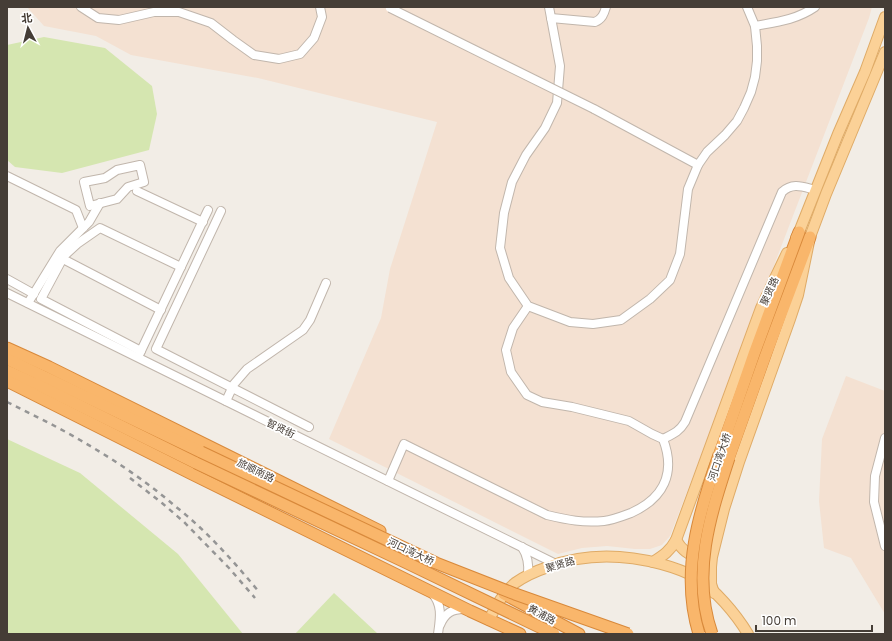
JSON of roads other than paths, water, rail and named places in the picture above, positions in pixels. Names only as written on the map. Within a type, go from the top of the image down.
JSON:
[{"type":"highway","name":"河口湾大桥","points":[[699,634],[694,617],[691,588],[692,558],[696,531],[702,508],[724,456],[804,234]]},
{"type":"highway","name":"旅顺南路","points":[[7,348],[64,374],[504,594]]},
{"type":"highway","name":"河口湾大桥","points":[[7,359],[436,563],[515,594],[628,634]]},
{"type":"highway","name":"河口湾大桥","points":[[7,371],[554,634]]},
{"type":"highway","points":[[7,381],[464,609],[520,634]]},
{"type":"highway","name":"河口湾大桥","points":[[712,634],[705,612],[703,596],[703,561],[708,527],[724,456]]},
{"type":"highway","name":"黄浦路","points":[[504,594],[579,634]]},
{"type":"main road","name":"聚贤路","points":[[714,593],[710,576],[712,557],[724,509],[798,295],[804,234],[816,190],[865,72],[885,17]]},
{"type":"main road","name":"聚贤路","points":[[653,562],[665,554],[676,540],[761,308],[775,278],[804,234],[826,194],[885,52]]},
{"type":"main road","points":[[676,540],[680,547],[694,556],[702,558],[712,557]]},
{"type":"main road","name":"聚贤路","points":[[489,620],[504,594],[528,575],[541,569],[574,559],[594,556],[614,556],[635,558],[653,562],[674,568],[694,577],[705,584],[731,610],[748,634]]},
{"type":"street","points":[[80,7],[98,18],[119,20],[154,12],[179,12],[211,23],[254,55],[279,59],[300,54],[314,38],[322,17],[320,7]]},
{"type":"street","points":[[389,7],[594,109],[698,165]]},
{"type":"street","points":[[549,7],[560,66],[557,103],[545,128],[526,154],[512,182],[504,212],[500,248],[509,278],[528,306],[570,322],[593,324],[621,320],[650,299],[670,280],[680,254],[688,189],[698,165],[707,152],[726,135],[737,121],[751,92],[755,77],[757,46],[755,26],[747,7]]},
{"type":"street","points":[[551,18],[595,22],[601,19],[606,7]]},
{"type":"street","points":[[755,26],[796,17],[810,11],[815,7]]},
{"type":"street","points":[[28,304],[60,251],[89,222],[100,203],[117,199],[128,187],[144,182],[140,165],[117,170],[105,178],[84,182],[90,206],[100,203]]},
{"type":"street","points":[[7,176],[76,210],[84,228]]},
{"type":"street","points":[[662,439],[676,433],[686,422],[782,192],[786,188],[792,186],[800,186],[816,190]]},
{"type":"street","points":[[137,191],[203,222]]},
{"type":"street","points":[[181,267],[100,228],[77,244],[64,256],[40,300],[140,354],[208,210]]},
{"type":"street","points":[[221,211],[156,349],[309,427]]},
{"type":"street","points":[[63,259],[161,310]]},
{"type":"street","points":[[7,280],[34,294]]},
{"type":"street","points":[[226,401],[234,384],[247,369],[303,330],[310,320],[326,283]]},
{"type":"street","name":"智贤街","points":[[7,293],[28,304],[140,354],[226,401],[556,564]]},
{"type":"street","points":[[388,481],[404,444],[547,515],[569,520],[587,522],[606,521],[623,516],[638,510],[652,500],[661,490],[666,480],[668,470],[667,449],[662,439],[629,421],[572,407],[542,402],[527,395],[511,372],[506,350],[513,328],[528,306]]},
{"type":"street","points":[[885,438],[875,476],[874,502],[885,546]]},
{"type":"street","points":[[522,547],[527,557],[528,575]]},
{"type":"street","points":[[432,592],[439,605],[440,611],[438,632]]},
{"type":"street","points":[[438,632],[441,622],[450,611],[464,609]]},
{"type":"railway","points":[[7,402],[92,447],[153,488],[209,536],[260,593]]},
{"type":"railway","points":[[130,478],[184,522],[229,568],[255,598]]}]
